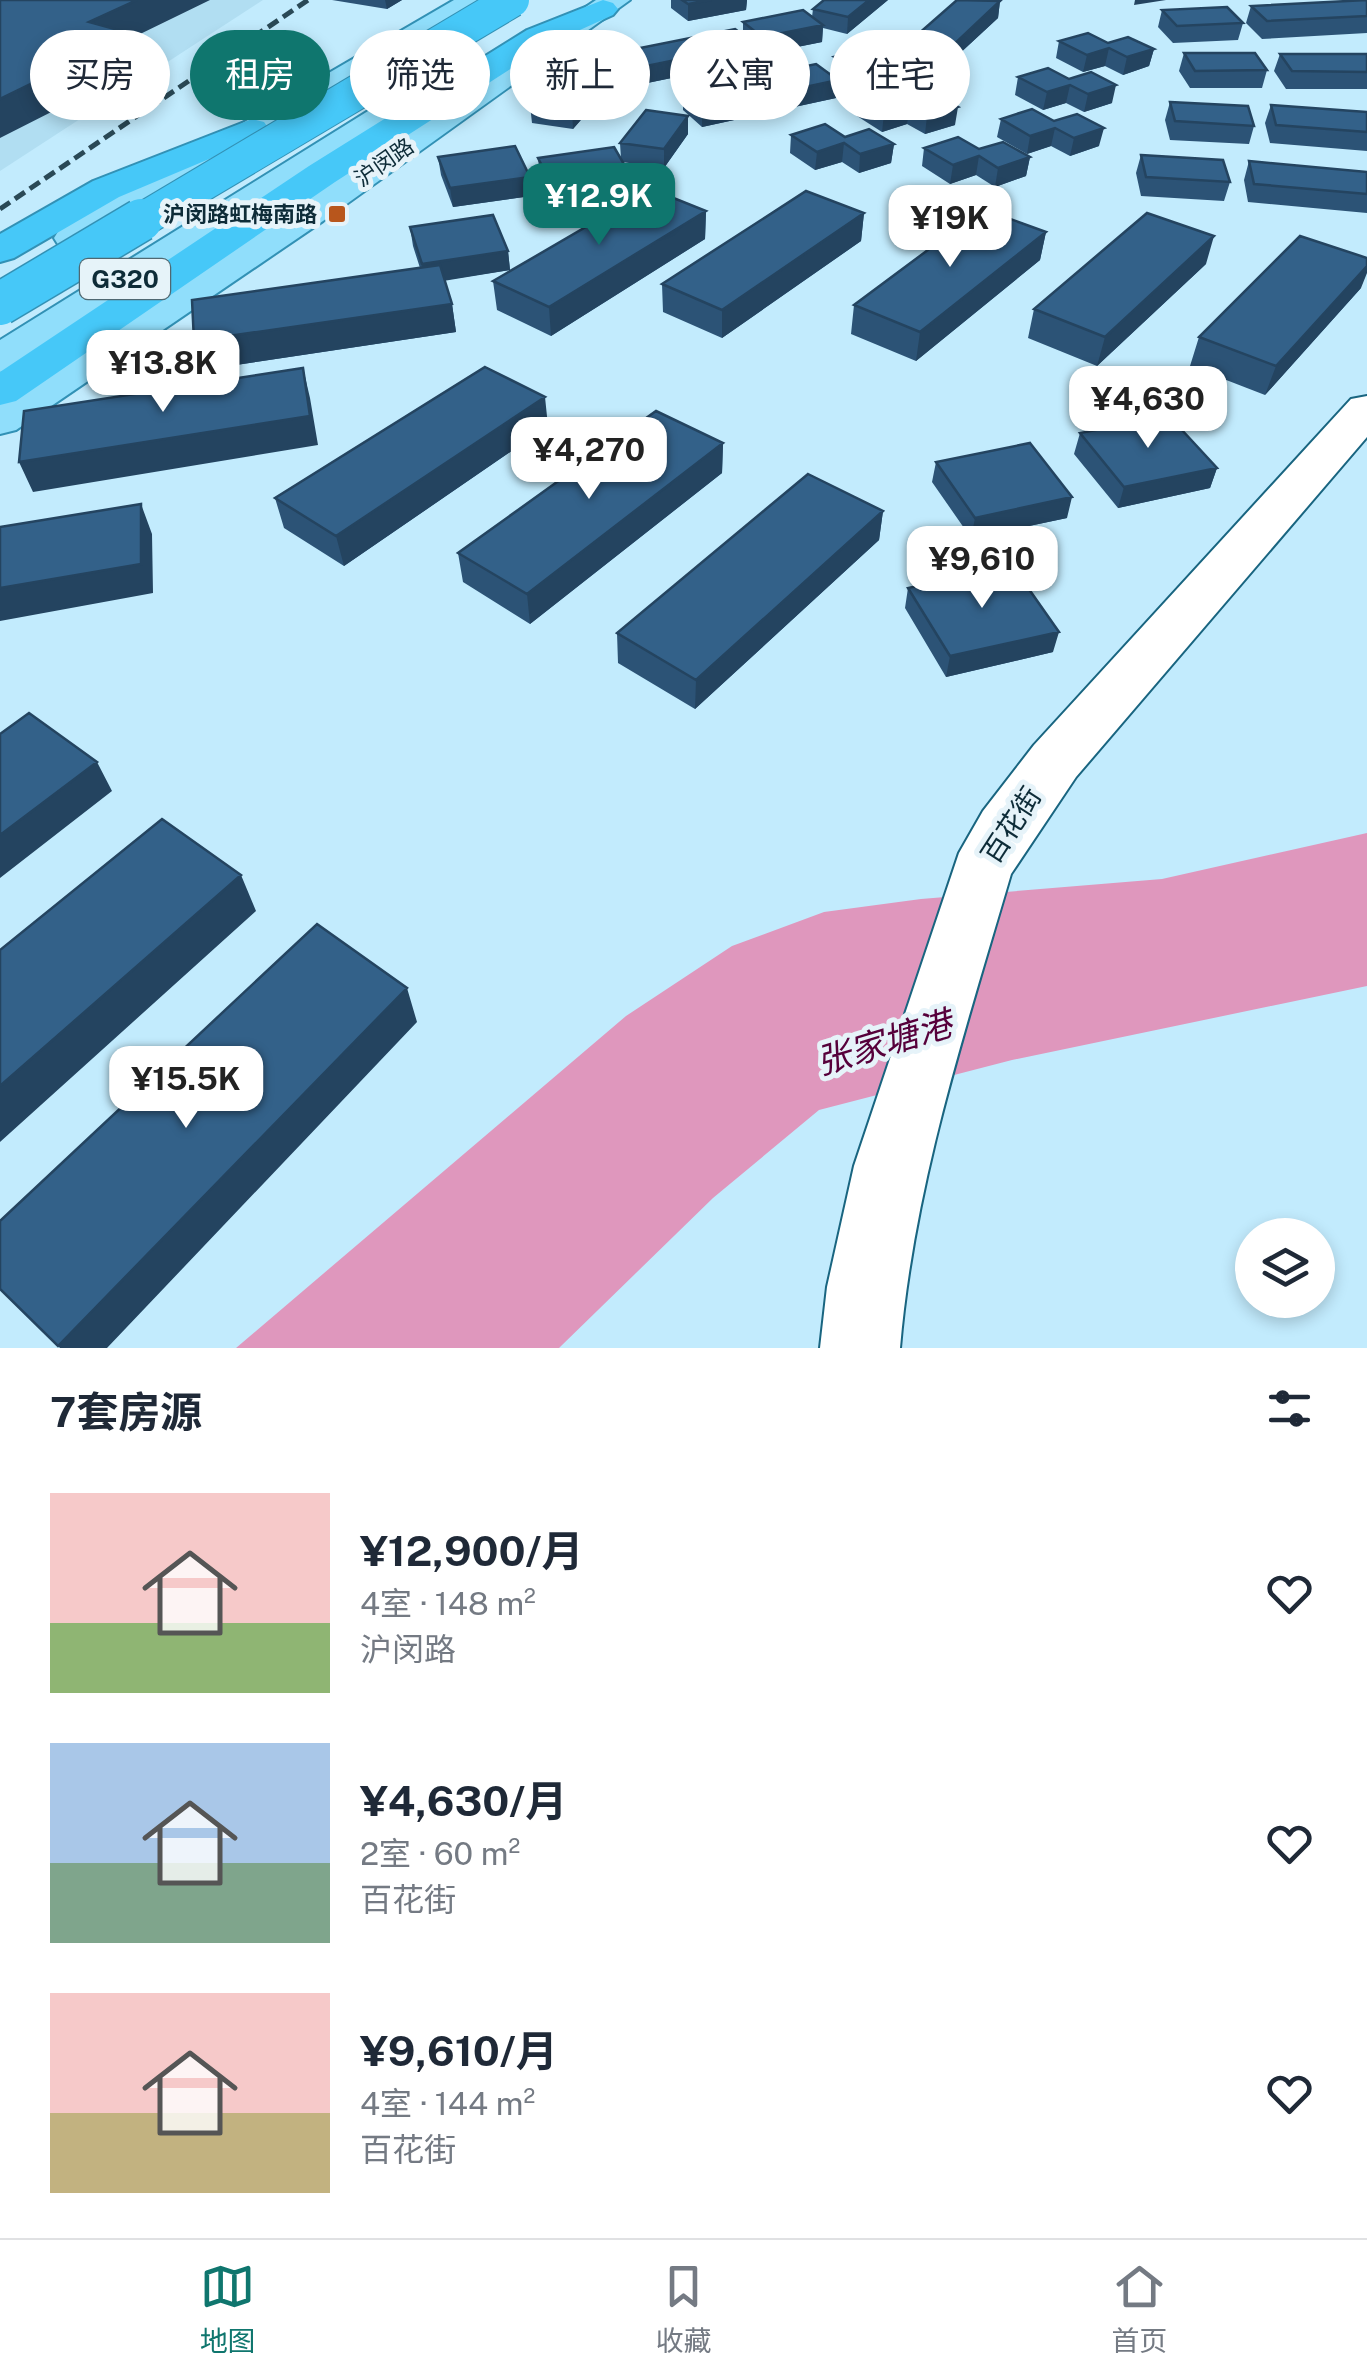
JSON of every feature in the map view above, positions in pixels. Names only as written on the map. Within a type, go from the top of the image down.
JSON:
[{"type":"highway","points":[[0,304],[514,0]]},
{"type":"highway","points":[[0,350],[554,11],[609,5]]},
{"type":"highway","points":[[0,392],[261,204],[322,174],[554,11]]},
{"type":"highway","points":[[0,250],[106,188],[252,128]]},
{"type":"main road","name":"G320","points":[[0,281],[192,168],[252,128],[475,0]]},
{"type":"main road","points":[[192,168],[260,138],[514,0]]},
{"type":"main road","name":"沪闵路","points":[[0,420],[310,213],[609,5]]},
{"type":"main road","name":"沪闵路","points":[[0,359],[261,204],[554,11]]},
{"type":"street","name":"百花街","points":[[860,1348],[865,1280],[889,1167],[981,871],[1005,828],[1055,760],[1362,421]]},
{"type":"shaded area","points":[[0,0],[263,0],[217,30],[190,30],[190,47],[170,60],[170,30],[30,30],[30,120],[78,120],[0,171]]},
{"type":"water","name":"张家塘港","points":[[1367,833],[1367,986],[1012,1060],[819,1110],[713,1198],[559,1348],[236,1348],[626,1016],[732,946],[824,912],[921,899],[1162,879]]},
{"type":"building","points":[[0,0],[137,0],[89,22],[118,30],[30,30],[30,84],[0,99]]},
{"type":"building","points":[[824,0],[869,0],[848,17],[813,9]]},
{"type":"building","points":[[957,0],[1000,1],[969,30],[923,30]]},
{"type":"building","points":[[1367,0],[1367,16],[1267,21],[1251,6]]},
{"type":"building","points":[[1227,7],[1243,23],[1177,26],[1162,10]]},
{"type":"building","points":[[803,10],[823,25],[798,30],[753,30],[743,22]]},
{"type":"building","points":[[1088,33],[1108,43],[1128,37],[1154,49],[1127,57],[1109,48],[1087,55],[1059,41]]},
{"type":"building","points":[[670,42],[670,61],[650,65],[650,46]]},
{"type":"building","points":[[1184,53],[1255,53],[1267,70],[1195,71]]},
{"type":"building","points":[[1280,54],[1367,54],[1367,72],[1292,71]]},
{"type":"building","points":[[816,64],[830,74],[830,82],[810,86],[810,65]]},
{"type":"building","points":[[1048,68],[1069,79],[1091,72],[1116,85],[1088,94],[1070,85],[1047,92],[1018,77]]},
{"type":"building","points":[[1170,102],[1248,106],[1254,126],[1175,121]]},
{"type":"building","points":[[1271,105],[1367,112],[1367,132],[1276,125]]},
{"type":"building","points":[[1032,109],[1054,121],[1077,114],[1104,128],[1074,138],[1055,128],[1030,136],[1001,119]]},
{"type":"building","points":[[650,111],[670,113],[670,120],[685,120],[664,149],[620,143],[638,120],[650,120]]},
{"type":"building","points":[[825,124],[845,137],[869,129],[894,144],[860,154],[844,143],[817,152],[791,135]]},
{"type":"building","points":[[958,137],[979,149],[1003,142],[1030,157],[998,168],[979,156],[953,165],[924,148]]},
{"type":"building","points":[[515,146],[530,177],[450,188],[438,157]]},
{"type":"building","points":[[614,147],[632,178],[554,189],[538,158]]},
{"type":"building","points":[[1141,155],[1223,160],[1230,182],[1146,177]]},
{"type":"building","points":[[1249,161],[1367,172],[1367,194],[1254,184]]},
{"type":"building","points":[[651,189],[706,211],[549,307],[493,281]]},
{"type":"building","points":[[806,191],[864,213],[722,310],[662,284]]},
{"type":"building","points":[[983,209],[1046,232],[920,332],[854,305]]},
{"type":"building","points":[[1147,213],[1214,236],[1105,337],[1034,309]]},
{"type":"building","points":[[493,215],[508,251],[422,264],[410,227]]},
{"type":"building","points":[[1300,236],[1367,258],[1367,266],[1276,366],[1199,337]]},
{"type":"building","points":[[440,265],[452,304],[194,341],[192,300]]},
{"type":"building","points":[[485,367],[545,397],[336,536],[275,498]]},
{"type":"building","points":[[303,368],[310,416],[19,462],[24,411]]},
{"type":"building","points":[[656,411],[723,443],[527,594],[458,553]]},
{"type":"building","points":[[1169,416],[1217,468],[1124,487],[1080,433]]},
{"type":"building","points":[[1030,443],[1072,497],[975,518],[936,462]]},
{"type":"building","points":[[808,474],[883,511],[696,680],[617,633]]},
{"type":"building","points":[[141,504],[141,564],[0,588],[0,527]]},
{"type":"building","points":[[1012,565],[1059,632],[950,656],[908,588]]},
{"type":"building","points":[[29,713],[97,762],[0,835],[0,734]]},
{"type":"building","points":[[162,819],[241,875],[0,1086],[0,950]]},
{"type":"building","points":[[317,924],[407,988],[58,1346],[0,1289],[0,1221]]},
{"type":"railway","points":[[0,209],[308,0]]},
{"type":"place","name":"沪闵路虹梅南路","points":[[337,214]]}]
